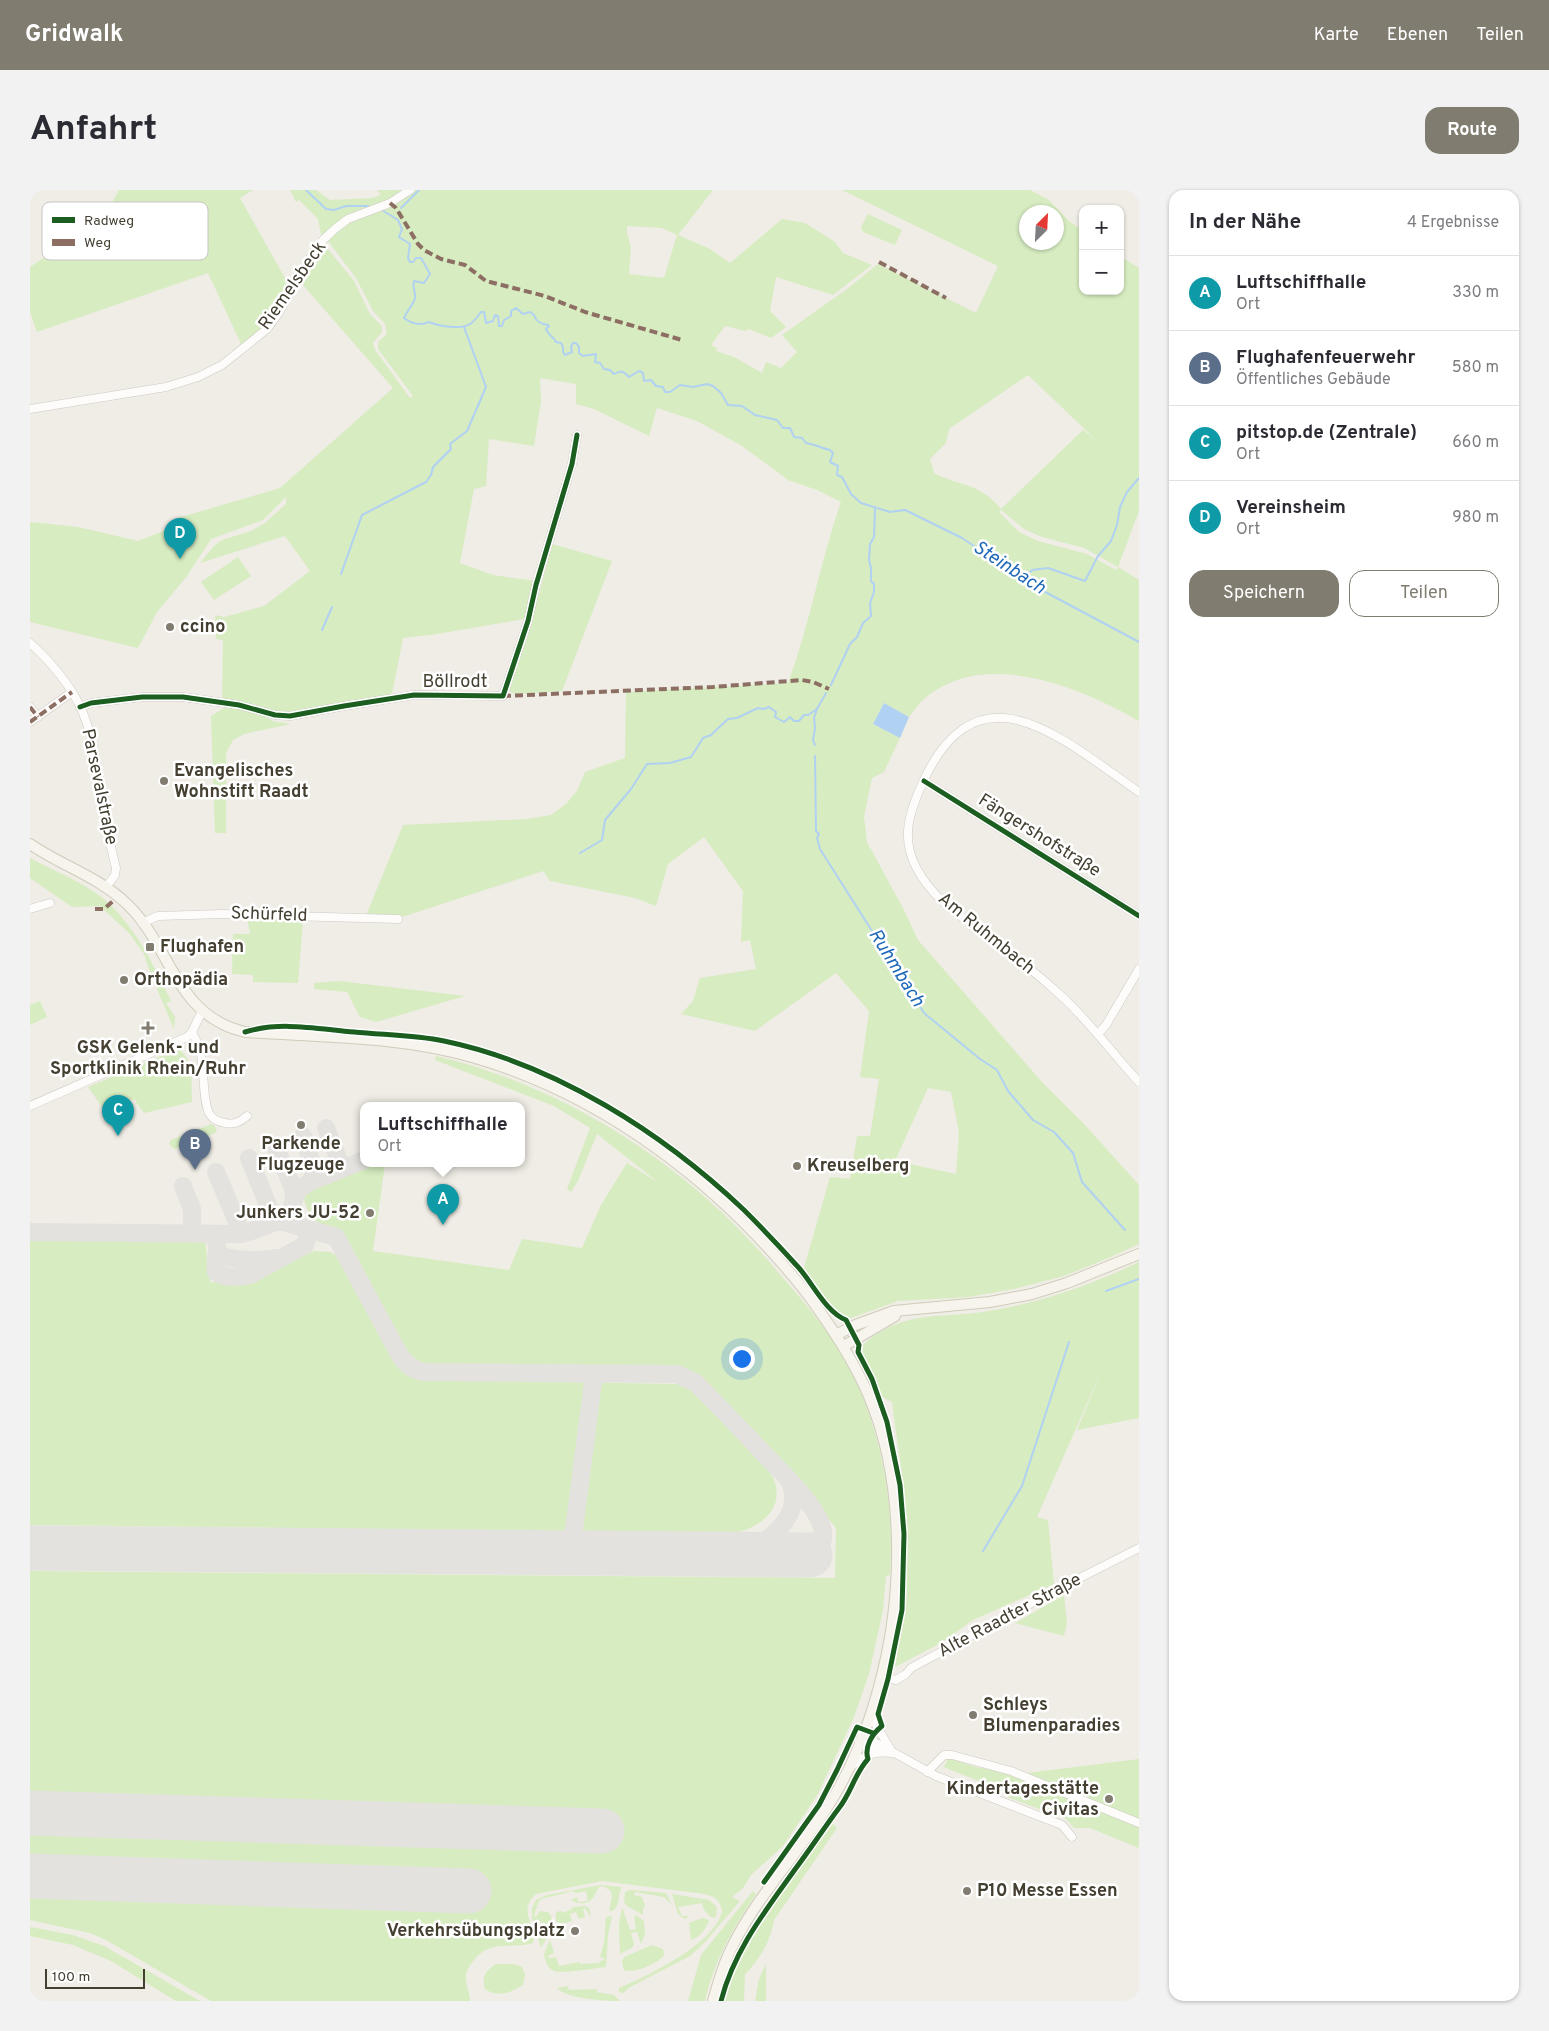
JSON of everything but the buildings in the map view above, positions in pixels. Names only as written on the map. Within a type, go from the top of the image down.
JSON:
[{"type":"main road","points":[[30,844],[106,887],[129,906],[142,923],[179,982],[202,1011],[218,1023],[245,1032],[368,1040],[438,1048],[505,1068],[584,1103],[655,1146],[712,1191],[772,1251],[810,1298],[844,1346],[869,1395],[878,1420],[889,1466],[895,1507],[895,1593],[888,1652],[870,1715],[848,1768],[826,1809],[744,1925],[727,1958],[713,2001]]},
{"type":"main road","points":[[836,1334],[894,1311],[990,1302],[1032,1294],[1067,1283],[1139,1254]]},
{"type":"main road","points":[[844,1346],[908,1310]]},
{"type":"street","name":"Riemelsbeck","points":[[30,409],[166,388],[198,377],[222,365],[267,329],[278,314],[312,254],[324,239],[348,219],[390,203],[410,190]]},
{"type":"street","name":"Böllrodt","points":[[80,707],[91,702],[132,698],[183,697],[239,704],[274,715],[290,716],[414,695],[503,696],[528,621],[536,585],[572,464],[577,435]]},
{"type":"street","name":"Parsevalstraße","points":[[30,643],[45,657],[72,692],[90,733],[106,826],[116,868],[115,875],[106,887]]},
{"type":"street","points":[[30,722],[72,692]]},
{"type":"street","points":[[30,707],[38,717]]},
{"type":"street","name":"Am Ruhmbach","points":[[1139,792],[1054,735],[1031,723],[1008,718],[986,719],[961,730],[948,742],[924,781],[910,813],[907,837],[912,857],[924,880],[940,900],[1065,999],[1139,1082]]},
{"type":"street","name":"Fängershofstraße","points":[[924,781],[1139,916]]},
{"type":"street","points":[[30,909],[50,903]]},
{"type":"street","name":"Schürfeld","points":[[142,923],[158,916],[222,914],[398,919]]},
{"type":"street","points":[[1098,1034],[1135,983],[1139,969]]},
{"type":"street","points":[[30,1106],[173,1044],[192,1032],[202,1011]]},
{"type":"street","points":[[192,1032],[201,1051],[205,1073],[206,1103],[210,1114],[218,1121],[229,1124],[240,1122],[247,1116]]},
{"type":"street","name":"Alte Raadter Straße","points":[[882,1677],[896,1680],[906,1674],[911,1668],[1050,1593],[1139,1548]]},
{"type":"street","points":[[870,1715],[894,1754]]},
{"type":"street","points":[[861,1739],[877,1752]]},
{"type":"street","points":[[861,1739],[927,1772],[1062,1825],[1072,1837]]},
{"type":"street","points":[[848,1768],[866,1755],[877,1752],[894,1754]]},
{"type":"street","points":[[927,1772],[948,1754],[1011,1771],[1139,1823]]},
{"type":"green space","points":[[119,190],[253,190],[240,198],[290,287],[277,312],[243,348],[208,273],[37,332],[30,312],[30,267],[42,259],[208,260],[208,202],[112,202]]},
{"type":"green space","points":[[290,190],[316,190],[330,200],[372,198],[381,195],[377,190],[713,190],[678,235],[710,249],[730,263],[782,219],[805,223],[835,242],[843,253],[872,265],[833,295],[776,277],[770,311],[786,327],[771,338],[749,329],[745,331],[725,326],[711,345],[717,348],[716,351],[734,357],[762,373],[766,362],[781,368],[797,352],[782,335],[847,289],[878,264],[976,313],[998,266],[842,190],[1030,190],[1049,200],[1054,205],[1019,205],[1019,250],[1064,250],[1064,216],[1079,228],[1079,295],[1124,295],[1124,259],[1139,268],[1139,511],[1118,567],[1139,580],[1139,721],[1089,696],[1061,685],[1003,674],[975,676],[948,684],[924,699],[909,717],[884,703],[873,724],[900,738],[884,772],[872,778],[864,817],[867,842],[918,940],[1042,1082],[1084,1124],[1139,1185],[1139,1244],[1064,1276],[1014,1289],[968,1297],[898,1301],[851,1318],[839,1316],[803,1271],[830,1177],[850,1179],[857,1136],[870,1136],[879,1079],[860,1077],[869,1011],[836,973],[755,1031],[681,1014],[693,1001],[700,978],[756,969],[750,940],[741,942],[743,891],[704,837],[668,864],[656,906],[635,898],[550,881],[543,871],[399,918],[366,916],[403,825],[526,819],[551,815],[566,804],[577,791],[585,772],[625,758],[626,692],[788,683],[803,638],[841,502],[817,490],[788,480],[742,446],[697,421],[657,408],[649,436],[594,409],[576,404],[576,384],[540,378],[541,401],[534,446],[489,439],[486,486],[474,489],[460,563],[493,575],[535,581],[524,619],[403,638],[392,694],[298,714],[287,714],[222,699],[223,640],[216,639],[215,615],[224,617],[264,606],[310,571],[285,536],[200,563],[214,546],[222,540],[251,531],[265,523],[286,504],[286,497],[263,520],[211,539],[187,576],[157,612],[138,648],[30,622],[30,522],[78,527],[138,541],[178,525],[178,518],[280,488],[393,388],[302,284],[314,261],[327,248],[354,281],[370,314],[382,326],[382,332],[373,343],[375,350],[410,398],[413,396],[378,349],[378,342],[387,334],[385,324],[373,311],[356,278],[321,234],[318,219],[299,200],[296,202]],"holes":[[[627,226],[662,228],[677,235],[664,278],[629,274],[631,247]],[[1028,375],[1095,439],[1083,430],[1001,509],[986,494],[934,473],[930,459],[946,443],[949,429]],[[1001,510],[1024,529],[1042,537],[1084,548],[1118,567],[1116,570],[1087,554],[1038,541],[1019,532],[999,512]],[[928,1088],[951,1092],[959,1132],[956,1174],[895,1161]]]},
{"type":"green space","points":[[868,214],[902,230],[895,245],[863,232],[861,227]]},
{"type":"green space","points":[[552,544],[612,561],[562,691],[512,693],[509,689],[536,598],[538,598]]},
{"type":"green space","points":[[238,557],[251,576],[214,600],[201,582]]},
{"type":"green space","points":[[229,705],[267,716],[272,721],[291,724],[244,734],[233,740],[226,753],[226,833],[215,833],[211,716]]},
{"type":"green space","points":[[30,858],[96,893],[125,921],[142,946],[171,1001],[166,1003],[175,1017],[174,1029],[155,984],[156,978],[150,972],[144,954],[129,933],[100,906],[72,907],[30,878]]},
{"type":"green space","points":[[247,917],[303,921],[298,983],[253,982],[253,975],[232,974],[233,934],[250,934]]},
{"type":"green space","points":[[339,981],[465,996],[376,1022],[360,1017],[347,992],[314,989],[314,983]]},
{"type":"green space","points":[[40,1001],[47,1017],[30,1025],[30,1005]]},
{"type":"green space","points":[[178,1049],[183,1053],[190,1065],[192,1102],[144,1113],[134,1099],[103,1108],[88,1087]]},
{"type":"green space","points":[[436,1056],[479,1068],[522,1084],[564,1103],[605,1125],[644,1150],[716,1207],[766,1258],[824,1328],[842,1355],[857,1383],[874,1429],[885,1477],[890,1526],[890,1575],[886,1576],[883,1610],[869,1674],[854,1717],[818,1794],[783,1846],[751,1875],[743,1888],[732,1897],[740,1901],[705,1942],[690,1956],[630,1987],[623,1993],[619,1992],[619,1988],[663,1967],[707,1935],[717,1923],[722,1911],[719,1902],[713,1897],[697,1893],[602,1881],[536,1894],[530,1900],[528,1906],[534,1937],[533,1943],[495,1947],[481,1953],[470,1965],[466,1974],[470,2001],[211,2001],[106,1940],[90,1933],[30,1920],[30,1571],[835,1578],[836,1528],[782,1461],[700,1377],[684,1368],[429,1365],[418,1361],[407,1352],[345,1235],[334,1227],[317,1222],[308,1210],[304,1199],[309,1189],[366,1167],[385,1167],[373,1251],[509,1270],[522,1239],[582,1248],[601,1205],[627,1163],[659,1183],[597,1134],[578,1181],[571,1192],[567,1189],[590,1128],[554,1106],[435,1060]]},
{"type":"green space","points":[[211,1124],[217,1130],[215,1133],[174,1149],[169,1144],[171,1140]]},
{"type":"green space","points":[[30,1238],[205,1240],[210,1282],[252,1284],[295,1259],[314,1251],[330,1252],[339,1257],[394,1362],[406,1374],[423,1380],[680,1384],[688,1388],[766,1465],[773,1477],[776,1489],[776,1499],[773,1508],[758,1523],[748,1529],[735,1533],[30,1525]]},
{"type":"green space","points":[[1139,1262],[1139,1418],[1077,1430],[1103,1367],[1037,1517],[1048,1520],[1054,1584],[973,1620],[941,1643],[895,1667],[907,1565],[905,1499],[892,1402],[880,1396],[862,1353],[863,1345],[879,1333],[910,1320],[976,1313],[1032,1302],[1105,1278]]},
{"type":"green space","points":[[1064,1595],[1067,1623],[1064,1636],[1015,1623]]},
{"type":"green space","points":[[948,1758],[976,1767],[1008,1773],[1139,1827],[1139,1848],[1090,1828],[1074,1828],[1066,1819],[1007,1797],[1008,1793],[944,1767]]},
{"type":"green space","points":[[1139,1759],[1139,1820],[1027,1773]]},
{"type":"green space","points":[[832,1823],[837,1828],[774,1920],[764,1950],[745,1974],[744,2001],[723,2001],[732,1976],[756,1930],[785,1886]]},
{"type":"green space","points":[[601,1885],[622,1887],[617,1905],[613,1911],[609,1909],[612,1898],[611,1891],[603,1886],[599,1887],[590,1901],[584,1903],[579,1903],[571,1900],[577,1897],[578,1902],[588,1901],[586,1891],[576,1893],[573,1891],[541,1899],[534,1916],[536,1917],[540,1911],[548,1912],[552,1920],[549,1925],[536,1920],[545,1927],[548,1935],[541,1948],[532,1918],[532,1908],[536,1900],[547,1895]]},
{"type":"green space","points":[[630,1890],[666,1893],[672,1905],[664,1897],[635,1892],[634,1895],[642,1897],[645,1905],[643,1915],[627,1906],[624,1902],[625,1892]]},
{"type":"green space","points":[[753,1891],[756,1894],[732,1932],[719,1959],[705,2001],[688,2001],[701,1955]]},
{"type":"green space","points":[[672,1894],[709,1900],[717,1907],[716,1917],[712,1918],[704,1910],[702,1903],[678,1907],[682,1916],[689,1916],[685,1919],[678,1914]]},
{"type":"green space","points":[[585,1906],[589,1908],[591,1916],[585,1908],[583,1909],[585,1917],[579,1919],[576,1912],[570,1914],[572,1921],[562,1924],[556,1921],[556,1912],[561,1911],[562,1913],[573,1907]]},
{"type":"green space","points":[[622,1907],[630,1930],[636,1929],[634,1917],[636,1915],[644,1921],[645,1934],[641,1944],[637,1932],[631,1933],[633,1947],[620,1954],[619,1925]]},
{"type":"green space","points":[[612,1916],[608,1935],[606,1967],[564,1972],[554,1971],[550,1968],[544,1954],[550,1940],[554,1953],[548,1956],[549,1958],[556,1957],[559,1966],[580,1962],[580,1964],[599,1963],[604,1960],[604,1958],[600,1957],[604,1943],[606,1917]]},
{"type":"green space","points":[[702,1918],[709,1920],[700,1935],[691,1940],[689,1923]]},
{"type":"green space","points":[[30,1927],[73,1935],[104,1946],[200,2001],[176,2001],[111,1961],[73,1945],[30,1936]]},
{"type":"green space","points":[[652,1945],[663,1949],[664,1955],[661,1958],[640,1969],[624,1970],[622,1962],[624,1957]]},
{"type":"green space","points":[[496,1964],[514,1964],[522,1967],[525,1975],[523,1985],[500,1994],[485,1989],[485,1974]]},
{"type":"green space","points":[[766,1964],[766,2001],[755,2001],[759,1979]]},
{"type":"green space","points":[[568,1986],[569,1990],[597,1989],[597,1992],[614,1995],[620,2001],[578,1997],[562,1992],[557,1988]]},
{"type":"water","points":[[884,703],[909,717],[900,738],[873,724]]},
{"type":"waterway","points":[[306,190],[326,209],[334,210],[346,206],[368,206]]},
{"type":"waterway","points":[[401,208],[419,190]]},
{"type":"waterway","name":"Steinbach","points":[[382,210],[398,220],[402,229],[399,237],[410,244],[408,258],[410,262],[413,262],[416,258],[421,258],[430,274],[424,283],[414,281],[415,298],[404,318],[407,320],[416,324],[429,322],[444,326],[461,327],[471,323],[481,312],[484,312],[486,323],[493,321],[495,315],[498,316],[499,326],[502,326],[504,320],[511,316],[511,311],[516,308],[523,314],[530,312],[539,322],[548,325],[547,331],[556,342],[561,343],[565,355],[572,352],[571,347],[573,343],[576,343],[579,347],[579,353],[583,356],[596,354],[595,362],[600,363],[604,369],[610,370],[614,374],[622,372],[629,377],[639,371],[643,373],[644,381],[651,380],[656,386],[663,387],[665,392],[670,392],[680,385],[693,387],[707,384],[713,386],[721,393],[728,405],[742,406],[755,415],[777,420],[783,428],[790,428],[794,437],[802,438],[806,443],[830,450],[833,453],[830,462],[838,466],[837,475],[842,477],[851,494],[861,503],[890,512],[905,510],[962,538],[1034,586],[1139,642]]},
{"type":"waterway","points":[[341,574],[362,515],[426,482],[431,475],[433,467],[451,449],[450,444],[467,431],[486,387],[464,327]]},
{"type":"waterway","name":"Steinbach","points":[[1023,579],[1032,570],[1048,568],[1085,581],[1098,556],[1111,541],[1117,525],[1120,507],[1127,492],[1139,478]]},
{"type":"waterway","name":"Ruhmbach","points":[[831,685],[850,644],[857,637],[863,623],[871,616],[870,603],[874,592],[874,584],[871,581],[869,560],[870,544],[874,537],[875,509]]},
{"type":"waterway","points":[[322,630],[332,607]]},
{"type":"waterway","name":"Ruhmbach","points":[[815,745],[813,740],[814,718],[826,693]]},
{"type":"waterway","points":[[580,853],[602,840],[605,820],[631,789],[647,764],[670,763],[691,757],[703,738],[711,735],[728,719],[737,718],[758,708],[764,709],[769,707],[776,712],[775,717],[784,722],[790,717],[794,721],[799,721],[804,715],[808,715],[817,709]]},
{"type":"waterway","name":"Ruhmbach","points":[[815,756],[816,831],[819,834],[817,838],[820,849],[924,1013],[980,1059],[997,1070],[1008,1091],[1033,1120],[1054,1132],[1073,1153],[1082,1182],[1125,1230]]},
{"type":"waterway","points":[[1106,1291],[1139,1279]]},
{"type":"waterway","points":[[983,1551],[1022,1486],[1069,1342]]},
{"type":"taxiway","points":[[326,1128],[340,1163],[336,1171]]},
{"type":"taxiway","points":[[303,1136],[315,1173],[310,1182]]},
{"type":"taxiway","points":[[276,1148],[293,1188],[294,1199]]},
{"type":"taxiway","points":[[249,1158],[270,1210],[270,1221],[266,1226]]},
{"type":"taxiway","points":[[298,1226],[294,1222],[291,1213],[299,1189],[310,1182],[360,1162]]},
{"type":"taxiway","points":[[216,1172],[238,1224],[235,1232],[229,1234]]},
{"type":"taxiway","points":[[183,1186],[192,1209],[192,1233]]},
{"type":"taxiway","points":[[30,1232],[240,1234],[273,1223],[284,1222],[336,1237],[399,1354],[413,1369],[425,1372],[677,1374],[696,1383],[809,1503],[819,1519],[823,1535],[819,1549],[810,1555]]},
{"type":"taxiway","points":[[207,1234],[212,1236],[217,1244],[216,1272],[233,1277],[242,1277],[250,1275],[305,1245],[308,1235],[302,1227]]},
{"type":"taxiway","points":[[217,1248],[219,1254],[231,1258],[255,1260],[276,1258]]},
{"type":"taxiway","points":[[571,1553],[594,1374]]},
{"type":"taxiway","points":[[709,1554],[746,1550],[778,1530],[785,1522],[793,1503],[793,1492],[790,1482]]},
{"type":"runway","points":[[30,1548],[810,1555]]},
{"type":"runway","points":[[30,1813],[602,1831]]},
{"type":"runway","points":[[30,1876],[469,1891]]},
{"type":"marked path","points":[[390,203],[396,208],[418,244],[424,250],[441,259],[465,265],[486,281],[545,296],[585,312],[682,340]]},
{"type":"marked path","points":[[879,262],[946,298]]},
{"type":"marked path","points":[[503,696],[713,687],[802,680],[813,682],[829,689]]},
{"type":"marked path","points":[[30,722],[72,692]]},
{"type":"marked path","points":[[30,707],[38,717]]},
{"type":"marked path","points":[[95,909],[104,909],[113,901]]},
{"type":"cycle path","points":[[80,707],[91,703],[142,697],[183,697],[239,705],[275,715],[290,716],[414,695],[503,696],[528,621],[536,585],[572,464],[577,435]]},
{"type":"cycle path","points":[[924,781],[1139,916]]},
{"type":"cycle path","points":[[245,1032],[286,1026],[433,1039],[485,1052],[526,1066],[566,1084],[605,1105],[679,1154],[744,1210],[799,1268],[832,1311],[846,1320],[859,1345],[858,1352],[872,1379],[887,1422],[900,1485],[904,1534],[902,1610],[888,1679],[878,1714],[882,1726],[870,1741],[867,1750],[868,1759],[843,1802],[752,1931],[734,1965],[721,2001]]},
{"type":"cycle path","points":[[764,1882],[819,1805],[857,1727],[873,1733]]},
{"type":"place","name":"Vereinsheim","points":[[180,559]]},
{"type":"place","name":"ccino","points":[[170,627]]},
{"type":"place","name":"Evangelisches Wohnstift Raadt","points":[[164,781]]},
{"type":"place","name":"Flughafen","points":[[150,947]]},
{"type":"place","name":"Orthopädia","points":[[124,980]]},
{"type":"place","name":"GSK Gelenk- und Sportklinik Rhein/Ruhr","points":[[148,1028]]},
{"type":"place","name":"Parkende Flugzeuge","points":[[301,1125]]},
{"type":"place","name":"pitstop.de (Zentrale)","points":[[118,1136]]},
{"type":"place","name":"Kreuselberg","points":[[797,1166]]},
{"type":"place","name":"Flughafenfeuerwehr","points":[[195,1170]]},
{"type":"place","name":"Junkers JU-52","points":[[370,1213]]},
{"type":"place","name":"Luftschiffhalle","points":[[443,1225]]},
{"type":"place","name":"Schleys Blumenparadies","points":[[973,1715]]},
{"type":"place","name":"Kindertagesstätte Civitas","points":[[1109,1799]]},
{"type":"place","name":"P10 Messe Essen","points":[[967,1891]]},
{"type":"place","name":"Verkehrsübungsplatz","points":[[575,1931]]}]
